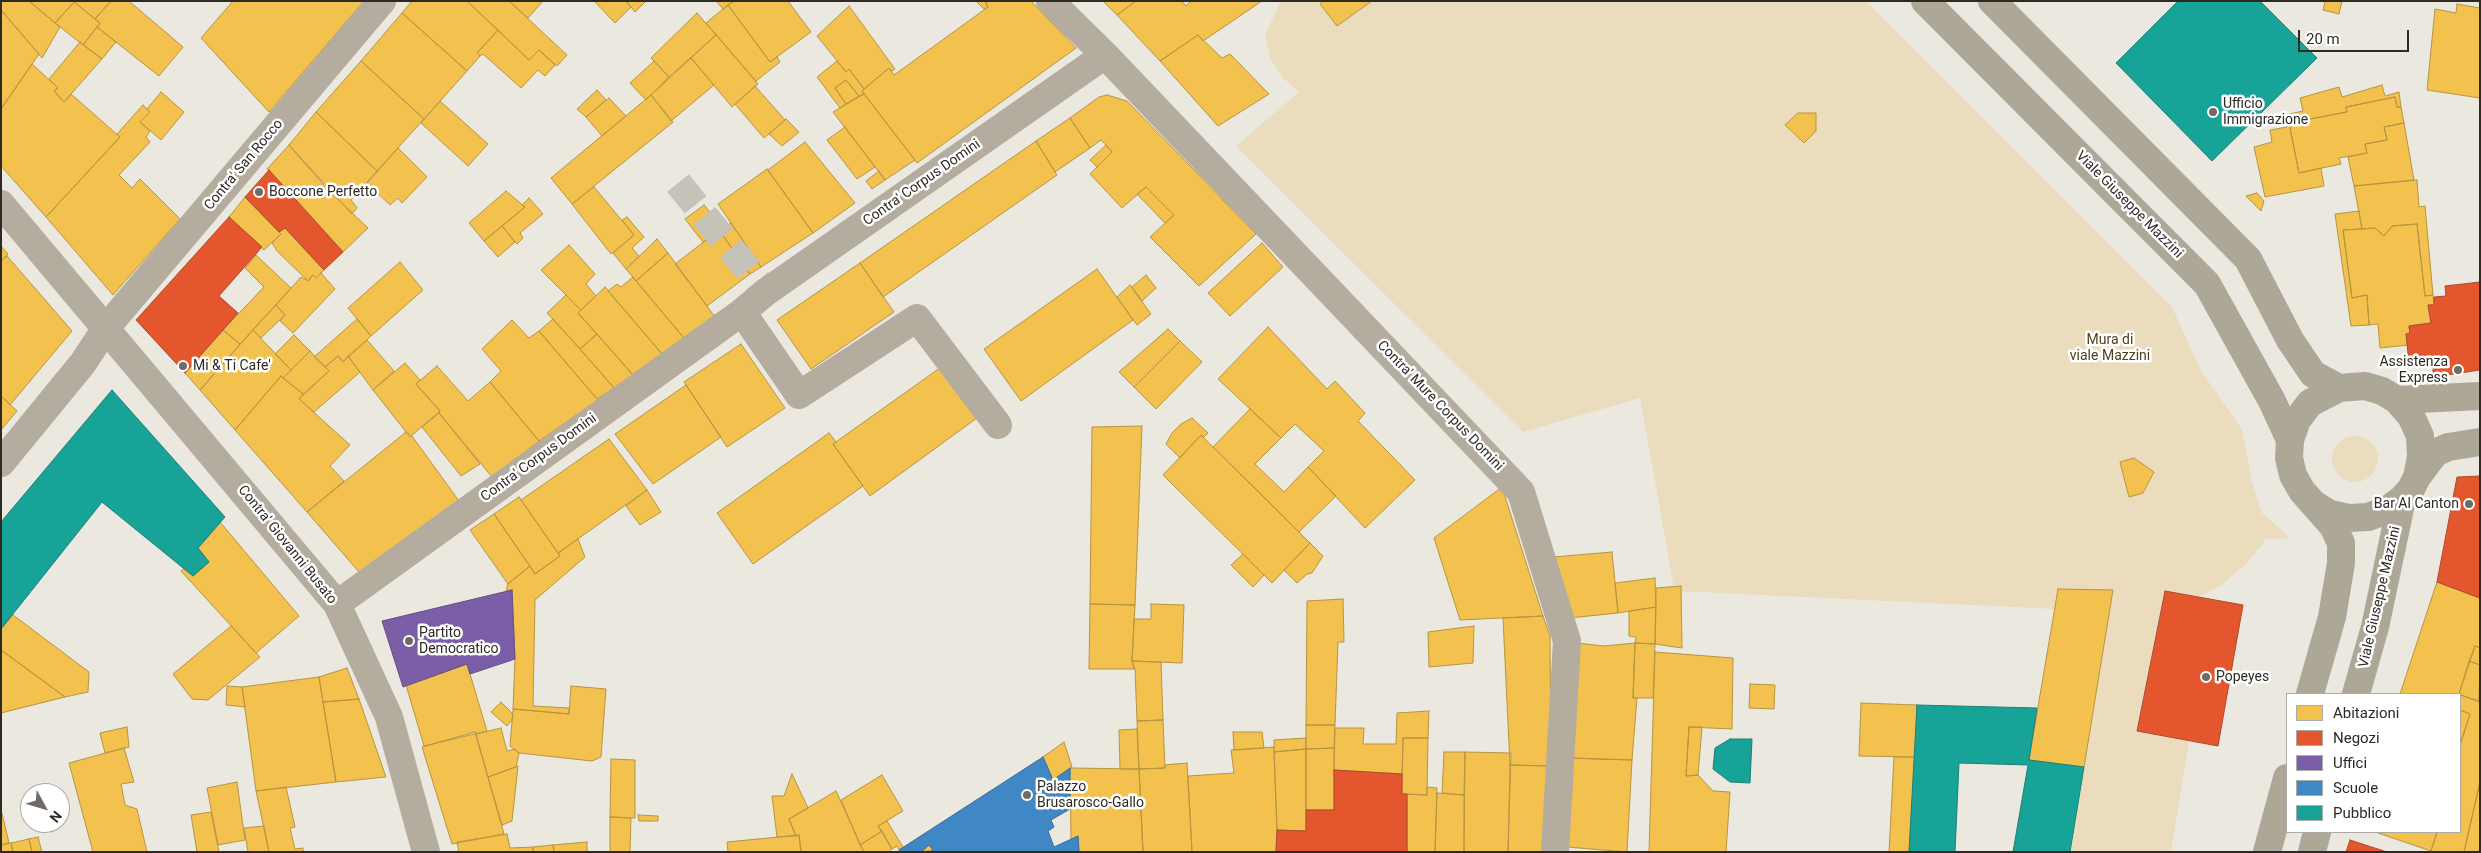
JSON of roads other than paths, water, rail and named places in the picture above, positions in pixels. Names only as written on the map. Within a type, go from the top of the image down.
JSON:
[{"type":"main road","name":"Viale Giuseppe Mazzini","points":[[1925,1],[2208,284],[2272,400],[2290,440]]},
{"type":"main road","points":[[1992,1],[2248,259],[2290,340],[2313,374],[2339,388]]},
{"type":"main road","name":"Viale Giuseppe Mazzini","points":[[2310,693],[2332,617],[2342,563],[2342,544],[2333,526],[2302,491],[2293,475],[2290,458],[2290,440],[2297,420],[2310,404],[2339,388],[2365,386],[2382,391],[2397,400],[2412,416],[2420,436],[2421,456],[2409,488],[2375,627],[2356,693]]},
{"type":"main road","points":[[2397,400],[2480,396]]},
{"type":"main road","points":[[2409,488],[2435,453],[2448,447],[2480,442]]},
{"type":"main road","name":"Viale Giuseppe Mazzini","points":[[2314,504],[2330,514],[2349,518],[2368,517],[2387,510],[2409,488]]},
{"type":"main road","points":[[2267,852],[2286,782]]},
{"type":"main road","points":[[2312,852],[2317,833]]},
{"type":"street","name":"Contra' San Rocco","points":[[1,463],[83,363],[106,328],[382,1]]},
{"type":"street","name":"Contra' Mure Corpus Domini","points":[[1050,1],[1104,55],[1521,492],[1567,641],[1555,852]]},
{"type":"street","name":"Contra' Corpus Domini","points":[[337,604],[742,312],[766,292],[1104,55]]},
{"type":"street","name":"Contra' Giovanni Busato","points":[[1,204],[337,604],[389,717],[426,852]]},
{"type":"street","points":[[742,312],[799,396],[916,318],[998,425]]},
{"type":"tunnel","points":[[678,183],[766,292]]},
{"type":"place","name":"Ufficio Immigrazione","points":[[2213,112]]},
{"type":"place","name":"Boccone Perfetto","points":[[259,192]]},
{"type":"place","name":"Mi & Ti Cafe'","points":[[183,366]]},
{"type":"place","name":"Assistenza Express","points":[[2458,370]]},
{"type":"place","name":"Bar Al Canton","points":[[2469,504]]},
{"type":"place","name":"Partito Democratico","points":[[409,641]]},
{"type":"place","name":"Popeyes","points":[[2206,677]]},
{"type":"place","name":"Palazzo Brusarosco-Gallo","points":[[1027,795]]},
{"type":"park label","name":"Mura di viale Mazzini","points":[[2110,348]]}]
